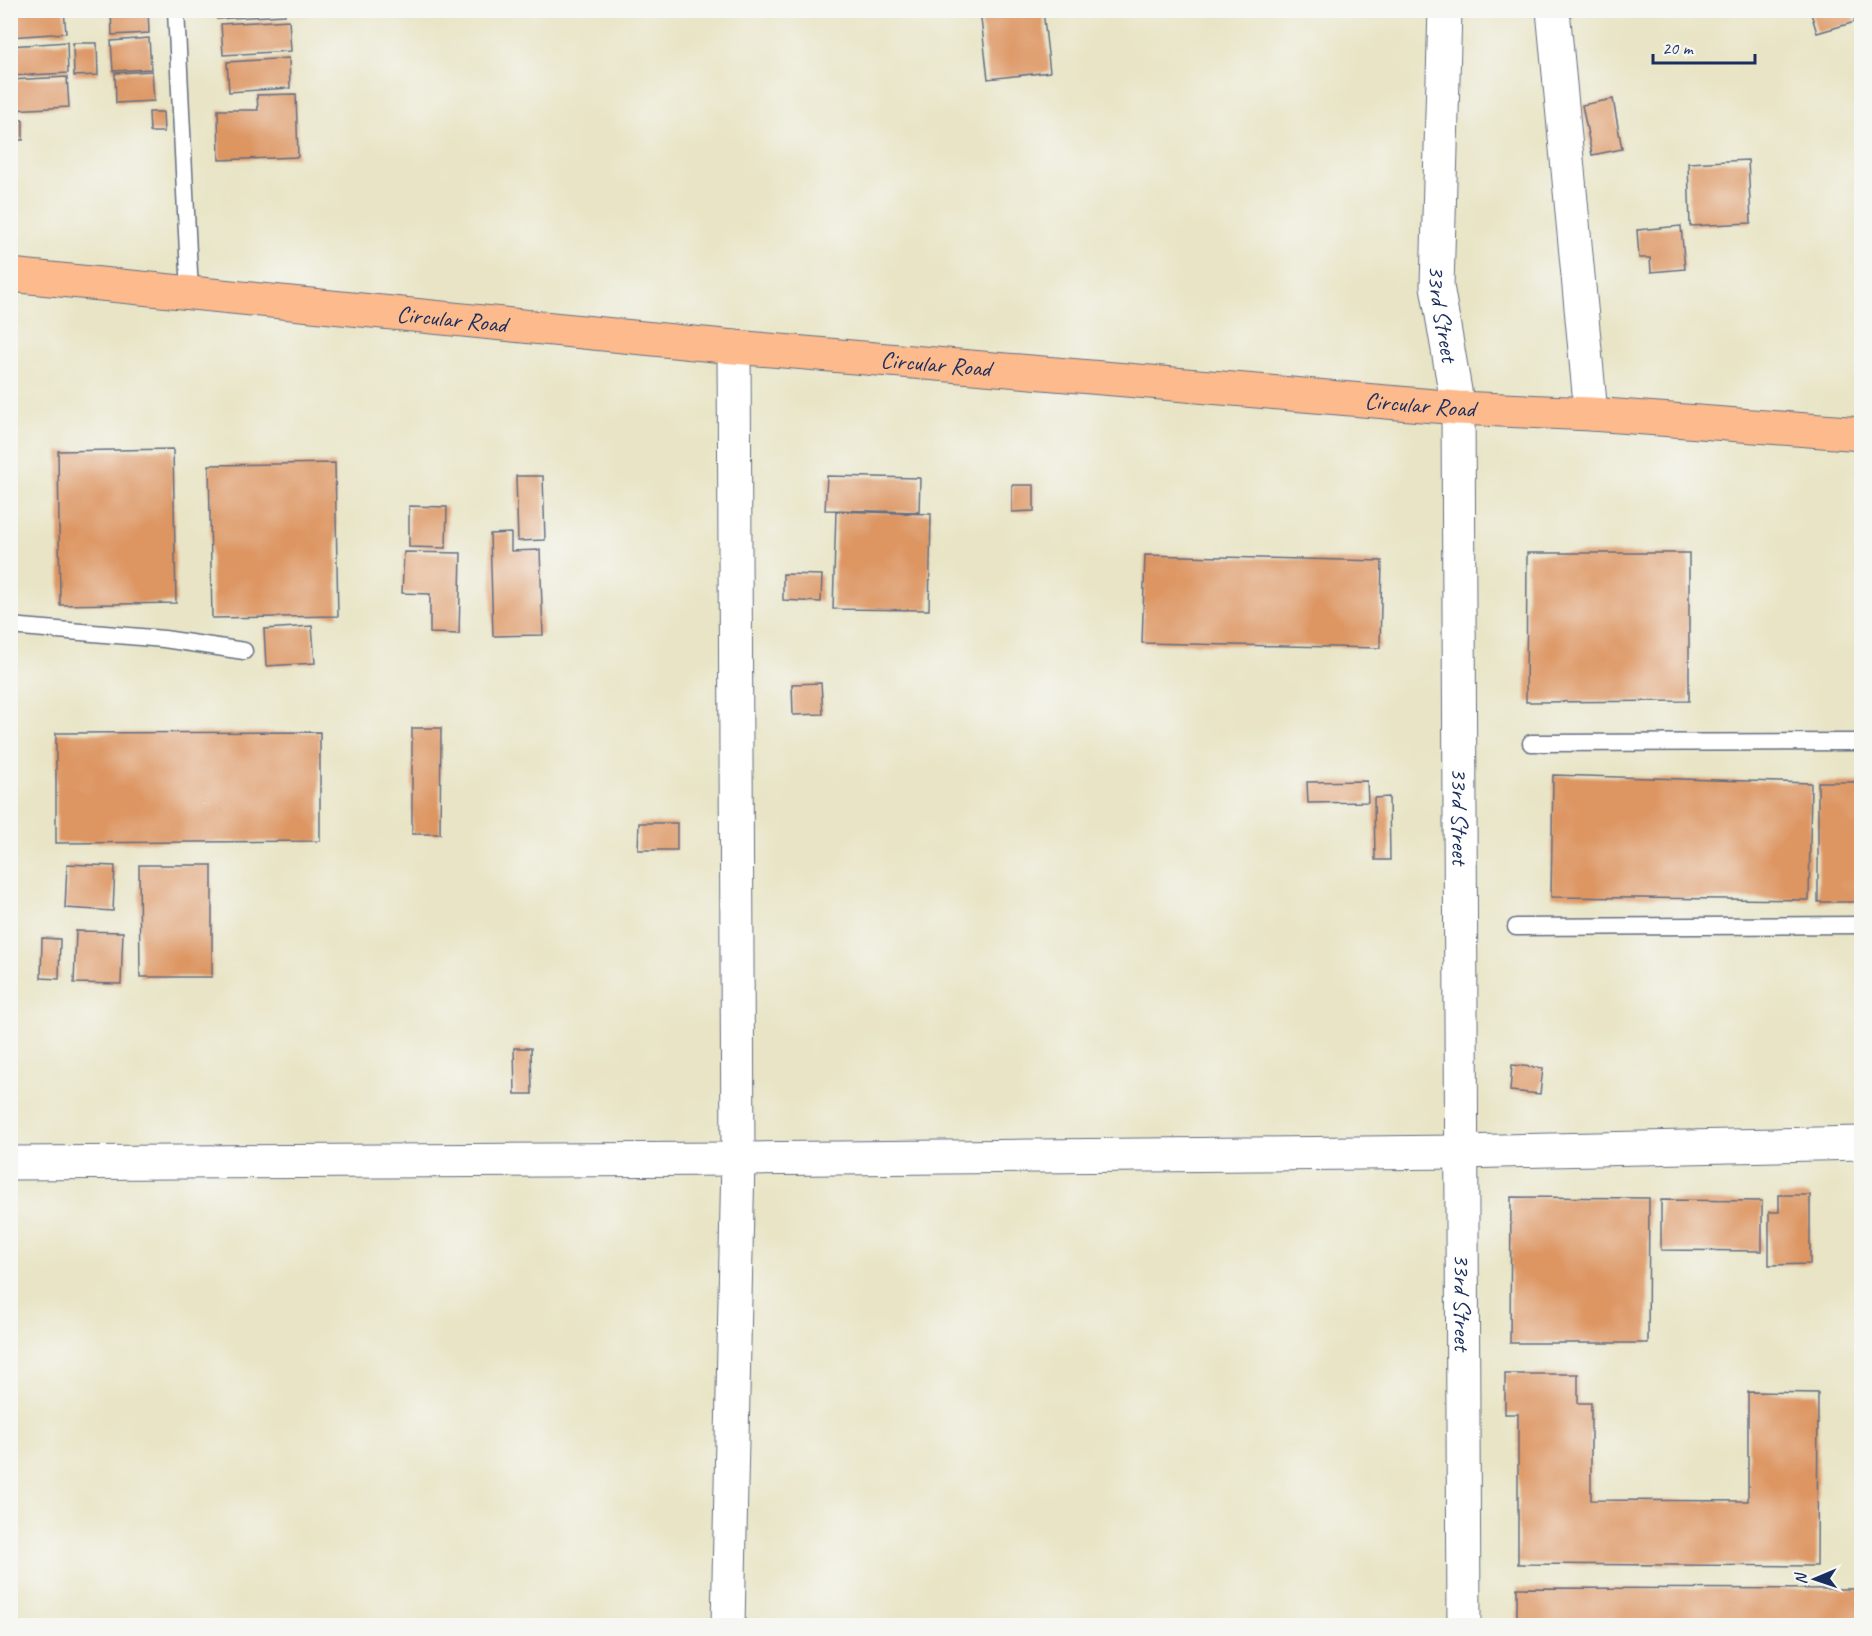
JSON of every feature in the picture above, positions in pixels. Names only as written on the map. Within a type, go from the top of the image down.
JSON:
[{"type":"main road","name":"Circular Road","points":[[10,275],[734,347],[1458,408],[1591,414],[1862,434]]},
{"type":"street","name":"33rd Street","points":[[1445,10],[1437,286],[1458,408],[1464,1626]]},
{"type":"street","points":[[1553,10],[1591,414]]},
{"type":"street","points":[[728,1626],[738,1159],[734,347]]},
{"type":"street","points":[[10,1163],[1460,1152],[1862,1143]]},
{"type":"lane","points":[[176,10],[190,293]]},
{"type":"lane","points":[[10,626],[164,639],[244,651]]},
{"type":"lane","points":[[1531,743],[1862,741]]},
{"type":"lane","points":[[1516,927],[1862,925]]},
{"type":"building","points":[[10,10],[64,10],[66,33],[10,37]]},
{"type":"building","points":[[111,10],[148,10],[149,33],[112,35]]},
{"type":"building","points":[[217,10],[285,10],[285,15],[217,19]]},
{"type":"building","points":[[980,10],[1043,10],[1050,72],[988,79]]},
{"type":"building","points":[[1810,10],[1852,10],[1855,22],[1817,33]]},
{"type":"building","points":[[289,20],[291,51],[223,55],[221,24]]},
{"type":"building","points":[[149,38],[151,69],[113,71],[111,41]]},
{"type":"building","points":[[67,42],[68,73],[10,76],[10,46]]},
{"type":"building","points":[[73,43],[97,43],[98,75],[74,76]]},
{"type":"building","points":[[289,58],[290,88],[229,92],[227,62]]},
{"type":"building","points":[[152,71],[154,101],[116,103],[115,73]]},
{"type":"building","points":[[67,77],[69,107],[11,110],[10,80]]},
{"type":"building","points":[[296,94],[298,157],[219,160],[218,110],[258,110],[257,95]]},
{"type":"building","points":[[1613,99],[1622,149],[1592,155],[1582,105]]},
{"type":"building","points":[[149,112],[163,112],[164,132],[150,132]]},
{"type":"building","points":[[10,120],[23,120],[23,140],[10,140]]},
{"type":"building","points":[[1748,160],[1751,223],[1690,226],[1688,163]]},
{"type":"building","points":[[1681,226],[1685,269],[1651,272],[1650,258],[1639,258],[1637,230]]},
{"type":"building","points":[[173,449],[176,603],[60,605],[58,451]]},
{"type":"building","points":[[335,463],[338,616],[212,618],[209,465]]},
{"type":"building","points":[[516,476],[543,476],[545,540],[518,541]]},
{"type":"building","points":[[827,476],[920,478],[919,512],[825,510]]},
{"type":"building","points":[[1012,485],[1034,485],[1034,511],[1012,512]]},
{"type":"building","points":[[409,506],[447,507],[446,548],[409,547]]},
{"type":"building","points":[[836,511],[931,514],[929,610],[833,609]]},
{"type":"building","points":[[511,533],[511,551],[540,550],[543,635],[493,636],[490,534]]},
{"type":"building","points":[[404,552],[461,553],[459,634],[430,633],[430,594],[402,593]]},
{"type":"building","points":[[1527,553],[1689,553],[1689,701],[1526,702]]},
{"type":"building","points":[[1145,555],[1382,561],[1380,648],[1142,643]]},
{"type":"building","points":[[783,574],[822,575],[821,602],[783,600]]},
{"type":"building","points":[[312,626],[315,663],[266,666],[264,629]]},
{"type":"building","points":[[821,683],[823,714],[793,715],[792,684]]},
{"type":"building","points":[[412,728],[441,728],[440,834],[412,834]]},
{"type":"building","points":[[320,732],[320,841],[56,843],[56,733]]},
{"type":"building","points":[[1553,775],[1811,783],[1809,900],[1551,897]]},
{"type":"building","points":[[1367,781],[1368,802],[1308,803],[1307,782]]},
{"type":"building","points":[[1818,782],[1862,782],[1862,902],[1818,902]]},
{"type":"building","points":[[1389,797],[1390,860],[1375,860],[1374,798]]},
{"type":"building","points":[[639,823],[677,823],[677,850],[638,850]]},
{"type":"building","points":[[67,864],[115,866],[113,911],[65,908]]},
{"type":"building","points":[[139,865],[212,865],[212,977],[140,977]]},
{"type":"building","points":[[76,931],[123,932],[121,984],[74,983]]},
{"type":"building","points":[[42,938],[60,939],[59,979],[41,978]]},
{"type":"building","points":[[514,1048],[531,1048],[532,1094],[515,1094]]},
{"type":"building","points":[[1512,1065],[1543,1068],[1540,1094],[1510,1091]]},
{"type":"building","points":[[1779,1195],[1810,1195],[1810,1264],[1769,1265],[1769,1212],[1779,1212]]},
{"type":"building","points":[[1511,1197],[1649,1198],[1648,1343],[1510,1343]]},
{"type":"building","points":[[1661,1200],[1762,1201],[1762,1251],[1661,1250]]},
{"type":"building","points":[[1505,1374],[1578,1374],[1578,1403],[1591,1403],[1591,1500],[1748,1501],[1748,1392],[1818,1393],[1817,1566],[1518,1564],[1518,1414],[1505,1414]]},
{"type":"building","points":[[1517,1588],[1862,1589],[1862,1626],[1517,1626]]}]
